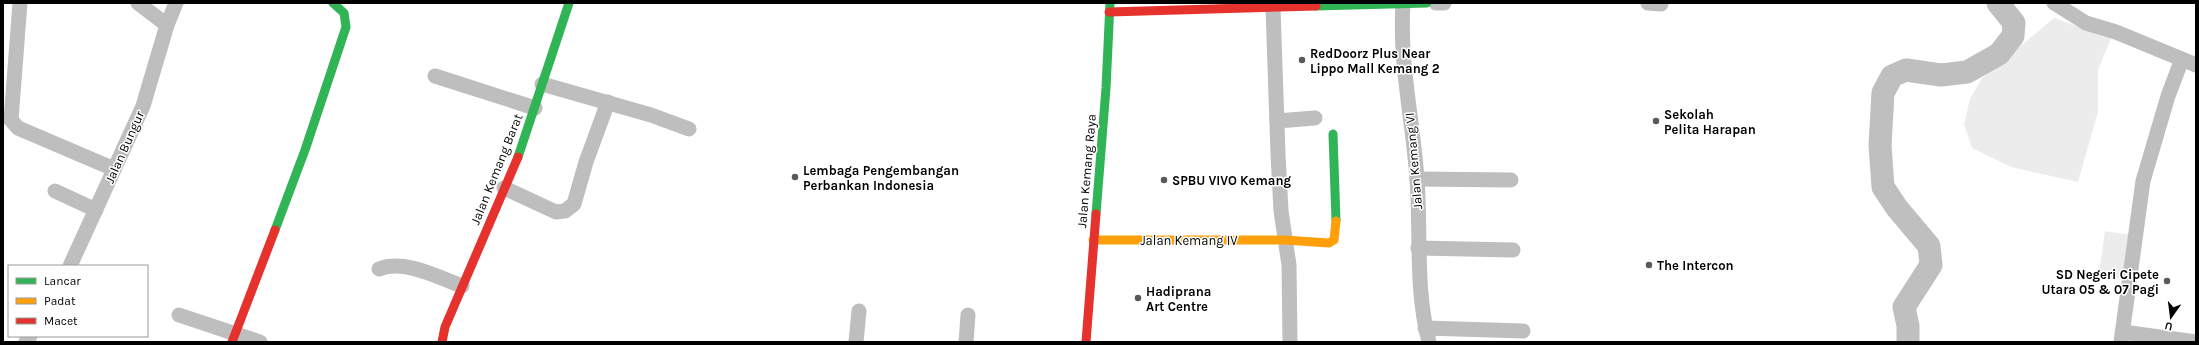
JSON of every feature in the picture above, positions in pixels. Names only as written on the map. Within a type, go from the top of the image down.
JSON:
[{"type":"street","points":[[20,3],[11,120],[18,128],[24,131],[114,169]]},
{"type":"street","points":[[138,3],[167,25]]},
{"type":"street","name":"Jalan Bungur","points":[[70,265],[143,106],[167,25],[176,3]]},
{"type":"street","points":[[233,338],[305,150],[346,28],[347,16],[344,11],[334,3]]},
{"type":"street","name":"Jalan Kemang Barat","points":[[442,342],[444,327],[518,157],[569,3]]},
{"type":"street","name":"Jalan Kemang VI","points":[[1403,3],[1405,76],[1417,179],[1418,248],[1427,335]]},
{"type":"street","points":[[1110,7],[1273,8],[1337,4],[1427,3]]},
{"type":"street","points":[[1436,3],[1444,3]]},
{"type":"street","points":[[2054,3],[2086,23],[2116,32],[2189,62],[2168,96],[2143,181],[2122,337],[2196,342]]},
{"type":"street","name":"Jalan Kemang Raya","points":[[1086,342],[1093,240],[1102,152],[1110,7]]},
{"type":"street","points":[[1273,8],[1281,211],[1289,265],[1290,342]]},
{"type":"street","points":[[435,76],[535,108]]},
{"type":"street","points":[[542,84],[651,115],[689,129]]},
{"type":"street","points":[[504,188],[556,212],[570,209],[574,204],[586,162],[608,102]]},
{"type":"street","points":[[1277,121],[1315,118]]},
{"type":"street","name":"Jalan Kemang IV","points":[[1093,240],[1285,240],[1318,244],[1329,243],[1334,240],[1336,234],[1333,134]]},
{"type":"street","points":[[1417,179],[1511,180]]},
{"type":"street","points":[[55,191],[96,210]]},
{"type":"street","points":[[1418,248],[1513,250]]},
{"type":"street","points":[[379,269],[388,266],[404,266],[462,286]]},
{"type":"street","points":[[856,342],[859,311]]},
{"type":"street","points":[[179,315],[233,338],[260,342]]},
{"type":"street","points":[[966,342],[968,315]]},
{"type":"street","points":[[1427,335],[1523,331]]},
{"type":"shaded area","points":[[2054,18],[2111,38],[2098,70],[2098,112],[2078,182],[2011,167],[1972,148],[1964,124],[1970,99],[1982,78]]},
{"type":"shaded area","points":[[2105,231],[2131,235],[2125,279],[2099,275]]},
{"type":"waterway","points":[[1908,342],[1908,326],[1904,307],[1931,265],[1929,246],[1897,208],[1883,187],[1880,145],[1883,93],[1892,76],[1906,70],[1941,75],[1967,72],[1999,54],[2013,36],[2014,23],[1998,3]]},
{"type":"traffic: fast","points":[[275,230],[305,150],[346,27],[344,13],[333,3]]},
{"type":"traffic: fast","points":[[518,157],[569,3]]},
{"type":"traffic: fast","points":[[1096,214],[1106,88],[1110,3]]},
{"type":"traffic: fast","points":[[1316,6],[1427,3]]},
{"type":"traffic: fast","points":[[1333,134],[1336,221]]},
{"type":"traffic: slow","points":[[1093,240],[1285,240],[1329,243],[1334,240],[1336,221]]},
{"type":"traffic: jam","points":[[1109,12],[1316,6]]},
{"type":"traffic: jam","points":[[442,342],[445,327],[518,157]]},
{"type":"traffic: jam","points":[[1086,342],[1096,214]]},
{"type":"traffic: jam","points":[[232,342],[275,230]]},
{"type":"place","name":"RedDoorz Plus Near Lippo Mall Kemang 2","points":[[1302,60]]},
{"type":"place","name":"Sekolah Pelita Harapan","points":[[1656,121]]},
{"type":"place","name":"Lembaga Pengembangan Perbankan Indonesia","points":[[795,177]]},
{"type":"place","name":"SPBU VIVO Kemang","points":[[1164,180]]},
{"type":"place","name":"The Intercon","points":[[1649,265]]},
{"type":"place","name":"SD Negeri Cipete Utara 05 & 07 Pagi","points":[[2167,281]]},
{"type":"place","name":"Hadiprana Art Centre","points":[[1138,298]]}]
